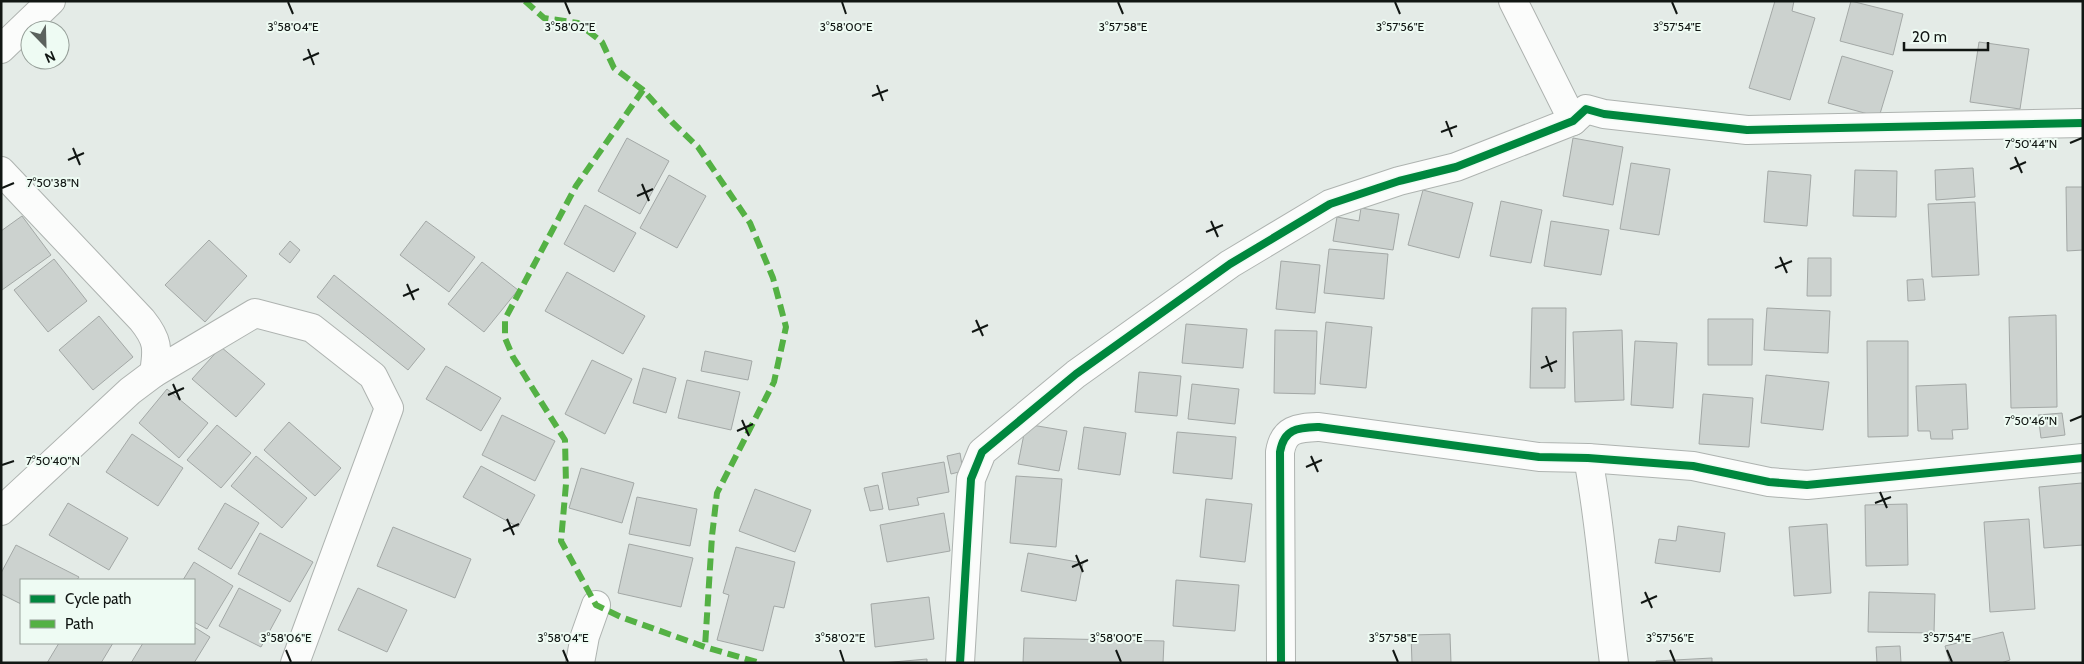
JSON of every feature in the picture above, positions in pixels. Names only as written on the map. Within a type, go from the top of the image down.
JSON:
[{"type":"street","points":[[1,48],[51,1]]},
{"type":"street","points":[[1513,1],[1573,121]]},
{"type":"street","points":[[960,663],[971,479],[982,452],[1076,374],[1230,264],[1330,204],[1399,181],[1456,167],[1573,121],[1586,109],[1604,114],[1747,130],[2083,123]]},
{"type":"street","points":[[1,171],[153,334],[158,350],[154,372]]},
{"type":"street","points":[[1,511],[130,391],[154,372],[255,314],[312,328],[373,376],[389,408],[295,663]]},
{"type":"street","points":[[1281,663],[1280,452],[1284,437],[1290,432],[1304,428],[1319,427],[1539,457],[1588,458],[1693,466],[1769,482],[1807,485],[2083,458]]},
{"type":"street","points":[[1588,458],[1596,497],[1614,663]]},
{"type":"street","points":[[580,663],[585,636],[596,605]]},
{"type":"building","points":[[1775,1],[1794,1],[1792,11],[1815,18],[1790,100],[1749,88]]},
{"type":"building","points":[[1851,1],[1903,14],[1893,55],[1840,41]]},
{"type":"building","points":[[1979,42],[2029,49],[2020,109],[1970,102]]},
{"type":"building","points":[[1842,56],[1893,71],[1879,117],[1828,103]]},
{"type":"building","points":[[627,138],[669,161],[640,214],[598,191]]},
{"type":"building","points":[[1573,138],[1623,147],[1613,205],[1563,196]]},
{"type":"building","points":[[1631,163],[1670,169],[1659,235],[1620,229]]},
{"type":"building","points":[[1973,168],[1975,197],[1936,200],[1935,170]]},
{"type":"building","points":[[1855,170],[1897,171],[1896,217],[1853,216]]},
{"type":"building","points":[[1768,171],[1811,175],[1807,226],[1764,222]]},
{"type":"building","points":[[669,175],[706,196],[677,248],[640,228]]},
{"type":"building","points":[[2066,187],[2083,187],[2083,250],[2067,251]]},
{"type":"building","points":[[1423,190],[1473,203],[1459,258],[1408,245]]},
{"type":"building","points":[[1501,201],[1542,210],[1531,263],[1490,256]]},
{"type":"building","points":[[1975,202],[1979,275],[1932,277],[1928,204]]},
{"type":"building","points":[[585,205],[636,233],[614,272],[564,244]]},
{"type":"building","points":[[1361,208],[1399,214],[1393,250],[1333,241],[1337,217],[1359,221]]},
{"type":"building","points":[[22,216],[51,255],[2,290],[1,231]]},
{"type":"building","points":[[426,221],[475,257],[449,292],[400,255]]},
{"type":"building","points":[[1551,221],[1609,230],[1601,275],[1544,266]]},
{"type":"building","points":[[209,240],[247,276],[205,322],[165,285]]},
{"type":"building","points":[[290,241],[300,250],[290,263],[279,254]]},
{"type":"building","points":[[1329,249],[1388,254],[1384,299],[1324,293]]},
{"type":"building","points":[[1808,258],[1831,258],[1831,296],[1807,296]]},
{"type":"building","points":[[54,259],[87,301],[48,332],[14,290]]},
{"type":"building","points":[[1281,261],[1320,265],[1315,313],[1276,309]]},
{"type":"building","points":[[482,262],[518,290],[484,332],[448,304]]},
{"type":"building","points":[[567,272],[645,316],[623,354],[545,311]]},
{"type":"building","points":[[334,275],[425,349],[408,370],[317,297]]},
{"type":"building","points":[[1923,279],[1925,300],[1908,301],[1907,280]]},
{"type":"building","points":[[1532,308],[1566,308],[1565,388],[1530,388]]},
{"type":"building","points":[[1767,308],[1830,311],[1828,353],[1764,350]]},
{"type":"building","points":[[2056,315],[2057,407],[2011,408],[2009,317]]},
{"type":"building","points":[[99,316],[133,357],[93,390],[59,350]]},
{"type":"building","points":[[1708,319],[1753,319],[1752,365],[1708,365]]},
{"type":"building","points":[[1326,322],[1372,327],[1366,388],[1320,384]]},
{"type":"building","points":[[1186,324],[1247,329],[1243,368],[1182,363]]},
{"type":"building","points":[[1275,330],[1317,331],[1315,394],[1274,393]]},
{"type":"building","points":[[1622,330],[1624,400],[1575,402],[1573,332]]},
{"type":"building","points":[[1635,341],[1677,343],[1673,408],[1631,405]]},
{"type":"building","points":[[1867,341],[1908,341],[1908,436],[1868,437]]},
{"type":"building","points":[[221,347],[265,384],[236,417],[192,379]]},
{"type":"building","points":[[705,351],[752,361],[748,380],[701,371]]},
{"type":"building","points":[[592,360],[632,379],[605,434],[565,414]]},
{"type":"building","points":[[446,366],[501,398],[481,431],[426,399]]},
{"type":"building","points":[[643,368],[676,378],[666,413],[633,403]]},
{"type":"building","points":[[1139,372],[1181,376],[1177,416],[1135,412]]},
{"type":"building","points":[[1766,375],[1829,382],[1823,430],[1761,423]]},
{"type":"building","points":[[687,380],[740,392],[731,430],[678,418]]},
{"type":"building","points":[[1192,384],[1239,389],[1235,424],[1188,419]]},
{"type":"building","points":[[1966,384],[1968,429],[1952,430],[1953,439],[1931,439],[1930,431],[1918,431],[1916,386]]},
{"type":"building","points":[[167,389],[208,423],[179,458],[139,423]]},
{"type":"building","points":[[1703,394],[1753,398],[1749,447],[1699,444]]},
{"type":"building","points":[[2062,413],[2065,435],[2041,438],[2038,415]]},
{"type":"building","points":[[502,415],[555,441],[535,481],[482,455]]},
{"type":"building","points":[[289,422],[341,468],[315,496],[264,450]]},
{"type":"building","points":[[1026,424],[1067,431],[1059,471],[1018,464]]},
{"type":"building","points":[[217,425],[251,453],[221,488],[187,460]]},
{"type":"building","points":[[1084,427],[1126,433],[1120,475],[1078,469]]},
{"type":"building","points":[[1177,432],[1236,437],[1232,479],[1173,473]]},
{"type":"building","points":[[132,434],[183,468],[158,506],[106,472]]},
{"type":"building","points":[[960,453],[963,471],[951,474],[947,456]]},
{"type":"building","points":[[256,456],[307,498],[282,528],[231,486]]},
{"type":"building","points":[[944,462],[949,492],[917,498],[919,505],[889,510],[882,473]]},
{"type":"building","points":[[481,466],[535,495],[518,527],[463,497]]},
{"type":"building","points":[[581,468],[634,483],[622,523],[569,508]]},
{"type":"building","points":[[1016,476],[1062,479],[1056,547],[1010,543]]},
{"type":"building","points":[[2082,483],[2083,545],[2044,548],[2039,487]]},
{"type":"building","points":[[878,485],[883,509],[870,511],[864,488]]},
{"type":"building","points":[[755,489],[811,510],[795,552],[739,531]]},
{"type":"building","points":[[637,497],[697,509],[690,546],[629,534]]},
{"type":"building","points":[[1206,499],[1252,504],[1245,562],[1200,557]]},
{"type":"building","points":[[68,503],[128,538],[109,570],[49,535]]},
{"type":"building","points":[[225,503],[259,523],[231,569],[198,549]]},
{"type":"building","points":[[1907,504],[1908,565],[1866,566],[1865,505]]},
{"type":"building","points":[[944,513],[950,551],[887,562],[880,525]]},
{"type":"building","points":[[2029,519],[2035,609],[1990,612],[1984,522]]},
{"type":"building","points":[[1827,524],[1831,593],[1794,596],[1789,527]]},
{"type":"building","points":[[1678,526],[1725,533],[1720,572],[1655,563],[1659,539],[1676,541]]},
{"type":"building","points":[[393,527],[471,559],[455,598],[377,566]]},
{"type":"building","points":[[260,533],[313,562],[290,602],[238,574]]},
{"type":"building","points":[[629,544],[693,558],[681,607],[618,593]]},
{"type":"building","points":[[16,545],[79,577],[78,579],[20,579],[20,604],[1,594],[1,573]]},
{"type":"building","points":[[736,547],[795,562],[784,608],[774,606],[763,651],[717,640],[729,595],[723,593]]},
{"type":"building","points":[[1028,553],[1083,563],[1076,601],[1021,591]]},
{"type":"building","points":[[194,562],[233,586],[207,629],[195,623],[195,579],[184,579]]},
{"type":"building","points":[[1176,580],[1239,585],[1235,631],[1173,626]]},
{"type":"building","points":[[239,588],[281,610],[261,647],[219,626]]},
{"type":"building","points":[[358,588],[407,610],[387,652],[338,630]]},
{"type":"building","points":[[1869,592],[1935,594],[1934,633],[1868,632]]},
{"type":"building","points":[[929,597],[934,639],[875,647],[871,604]]},
{"type":"building","points":[[195,628],[210,637],[194,663],[131,663],[142,644],[195,644]]},
{"type":"building","points":[[2003,632],[2010,660],[2001,663],[1950,663],[1945,646]]},
{"type":"building","points":[[1450,634],[1451,663],[1412,663],[1411,635]]},
{"type":"building","points":[[1024,638],[1164,641],[1163,663],[1023,663]]},
{"type":"building","points":[[58,644],[112,644],[101,663],[47,663]]},
{"type":"building","points":[[1900,646],[1901,663],[1877,663],[1876,647]]},
{"type":"building","points":[[1712,658],[1712,663],[1656,663],[1656,661]]},
{"type":"building","points":[[927,659],[927,663],[882,663]]},
{"type":"marked path","points":[[525,1],[544,18],[578,23],[602,42],[614,68],[643,90],[698,147],[750,223],[773,278],[786,327],[774,382],[717,493],[712,536],[705,647]]},
{"type":"marked path","points":[[643,90],[576,186],[505,319],[505,338],[513,357],[565,440],[566,484],[561,541],[596,605],[621,617],[705,647],[760,663]]},
{"type":"cycle path","points":[[960,663],[971,479],[982,452],[1076,374],[1230,264],[1330,204],[1399,181],[1456,167],[1573,121],[1586,109],[1604,114],[1747,130],[2083,123]]},
{"type":"cycle path","points":[[1281,663],[1280,452],[1285,438],[1298,429],[1319,427],[1539,457],[1588,458],[1693,466],[1769,482],[1807,485],[2083,458]]}]
